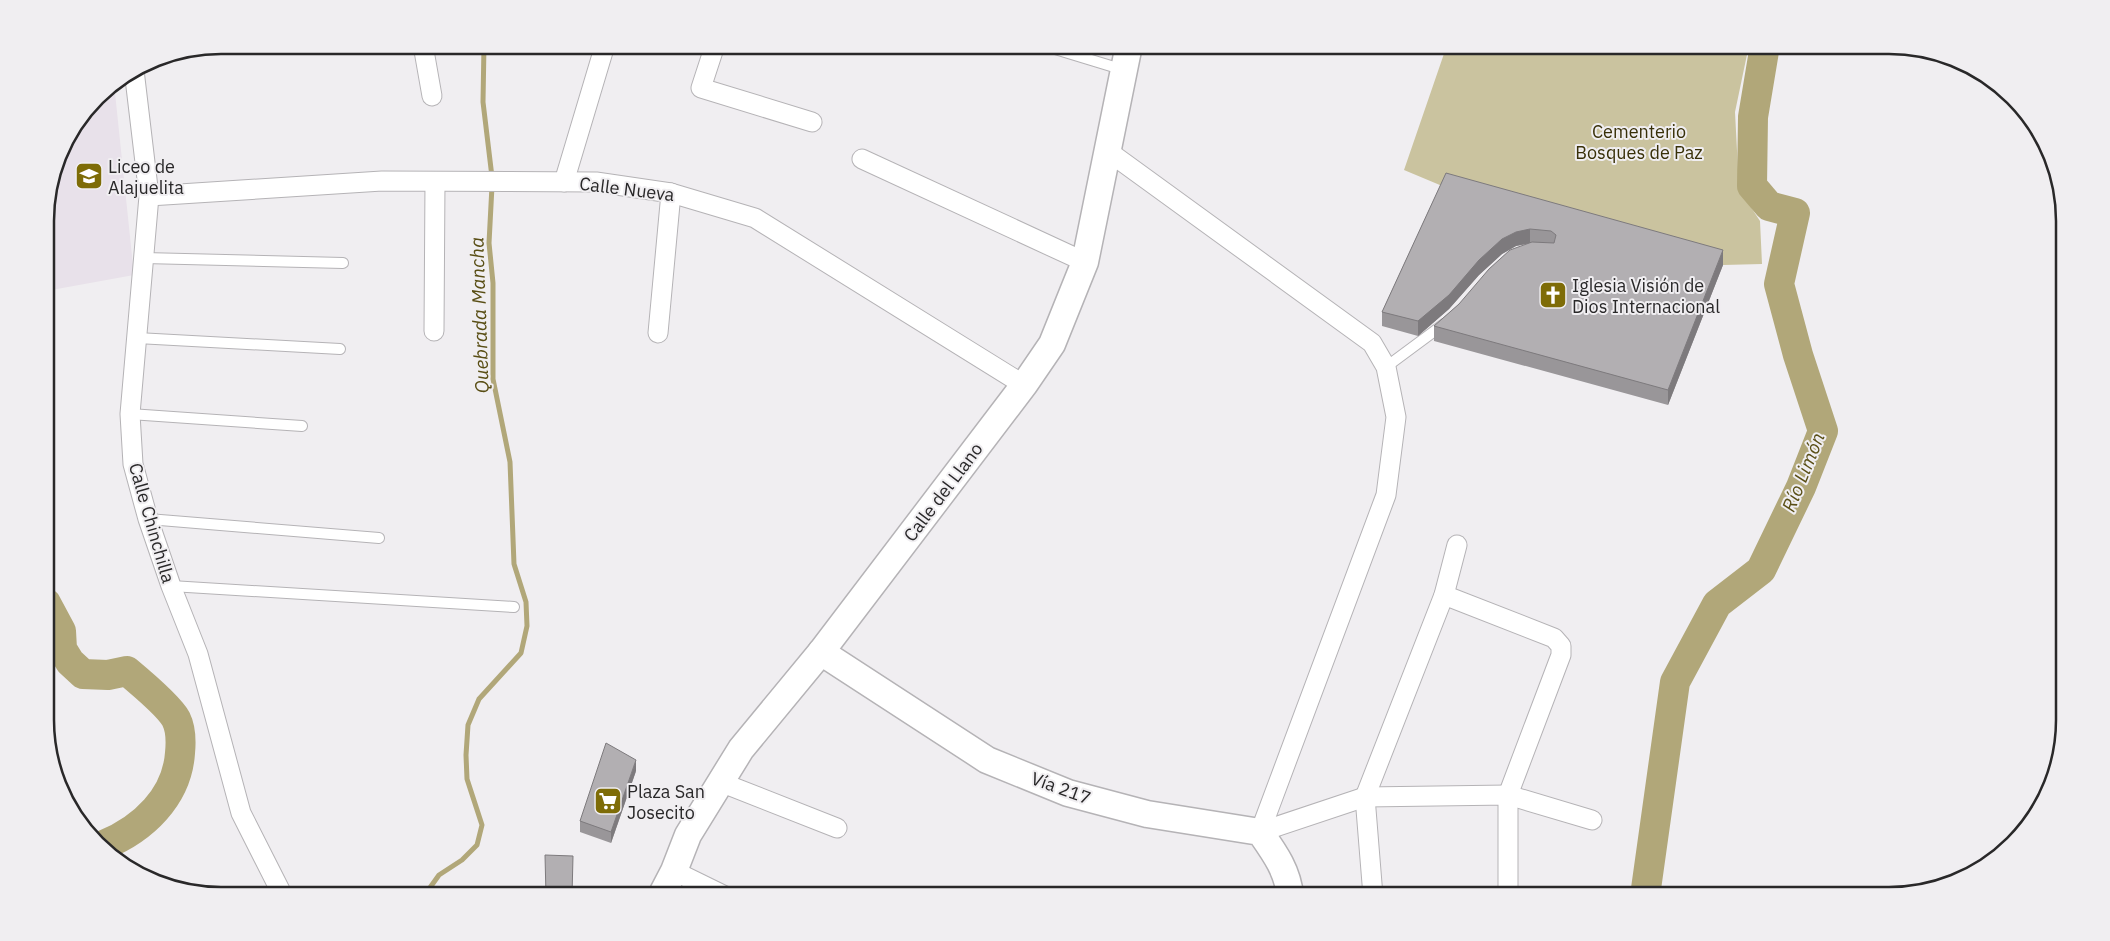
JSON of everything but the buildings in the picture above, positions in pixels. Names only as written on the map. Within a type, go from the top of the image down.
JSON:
[{"type":"main road","name":"Calle del Llano","points":[[666,887],[688,835],[741,748],[821,652],[1024,385],[1052,344],[1085,262],[1127,57]]},
{"type":"main road","name":"Vía 217","points":[[821,652],[987,760],[1059,789],[1147,814],[1260,832]]},
{"type":"main road","points":[[1260,832],[1278,857],[1289,887]]},
{"type":"street","points":[[425,54],[432,96]]},
{"type":"street","points":[[564,182],[602,54]]},
{"type":"street","points":[[712,54],[701,88],[812,122]]},
{"type":"street","name":"Calle Chinchilla","points":[[135,78],[149,196],[130,414],[133,464],[148,519],[171,586],[198,654],[241,812],[278,887]]},
{"type":"street","points":[[1109,152],[1372,343],[1386,367],[1396,417],[1386,495],[1260,832]]},
{"type":"street","points":[[862,159],[1085,262]]},
{"type":"street","name":"Calle Nueva","points":[[149,196],[382,181],[596,182],[671,193],[755,218],[1024,385]]},
{"type":"street","points":[[434,332],[436,182]]},
{"type":"street","points":[[658,333],[671,193]]},
{"type":"street","points":[[1373,887],[1365,797],[1444,595],[1457,545]]},
{"type":"street","points":[[1444,595],[1554,638],[1561,646],[1561,655],[1508,795],[1508,887]]},
{"type":"street","points":[[720,782],[837,828]]},
{"type":"street","points":[[1260,832],[1365,797],[1508,795],[1592,820]]},
{"type":"street","points":[[674,871],[707,887]]},
{"type":"lane","points":[[1106,54],[1127,57]]},
{"type":"lane","points":[[144,258],[343,262]]},
{"type":"lane","points":[[1386,367],[1452,316]]},
{"type":"lane","points":[[137,338],[340,349]]},
{"type":"lane","points":[[130,414],[302,426]]},
{"type":"lane","points":[[148,519],[379,538]]},
{"type":"lane","points":[[171,586],[514,607]]},
{"type":"shaded area","name":"Liceo de Alajuelita","points":[[115,92],[134,275],[54,290],[54,210],[59,177],[76,137],[88,119]]},
{"type":"green space","name":"Cementerio Bosques de Paz","points":[[1444,54],[1747,54],[1735,112],[1739,189],[1760,221],[1762,264],[1723,265],[1447,188],[1404,170]]},
{"type":"waterway","name":"Quebrada Mancha","points":[[484,54],[483,102],[492,177]]},
{"type":"waterway","name":"Río Limón","points":[[1646,887],[1675,682],[1717,604],[1761,570],[1801,487],[1823,431],[1798,355],[1779,284],[1795,213],[1769,206],[1752,186],[1753,117],[1764,54]]},
{"type":"waterway","name":"Quebrada Mancha","points":[[430,887],[439,875],[462,860],[477,845],[482,825],[467,779],[468,725],[479,699],[521,653],[527,626],[526,602],[514,564],[510,462],[493,379],[493,283],[489,243],[492,186]]},
{"type":"waterway","points":[[54,618],[61,631],[62,649],[70,662],[83,674],[108,675],[127,671],[167,707],[176,719],[179,727],[180,753],[177,769],[165,797],[156,810],[132,830],[108,843]]},
{"type":"place","name":"Liceo de Alajuelita","points":[[89,176]]},
{"type":"place","name":"Iglesia Visión de Dios Internacional","points":[[1553,295]]},
{"type":"place","name":"Plaza San Josecito","points":[[608,801]]}]
